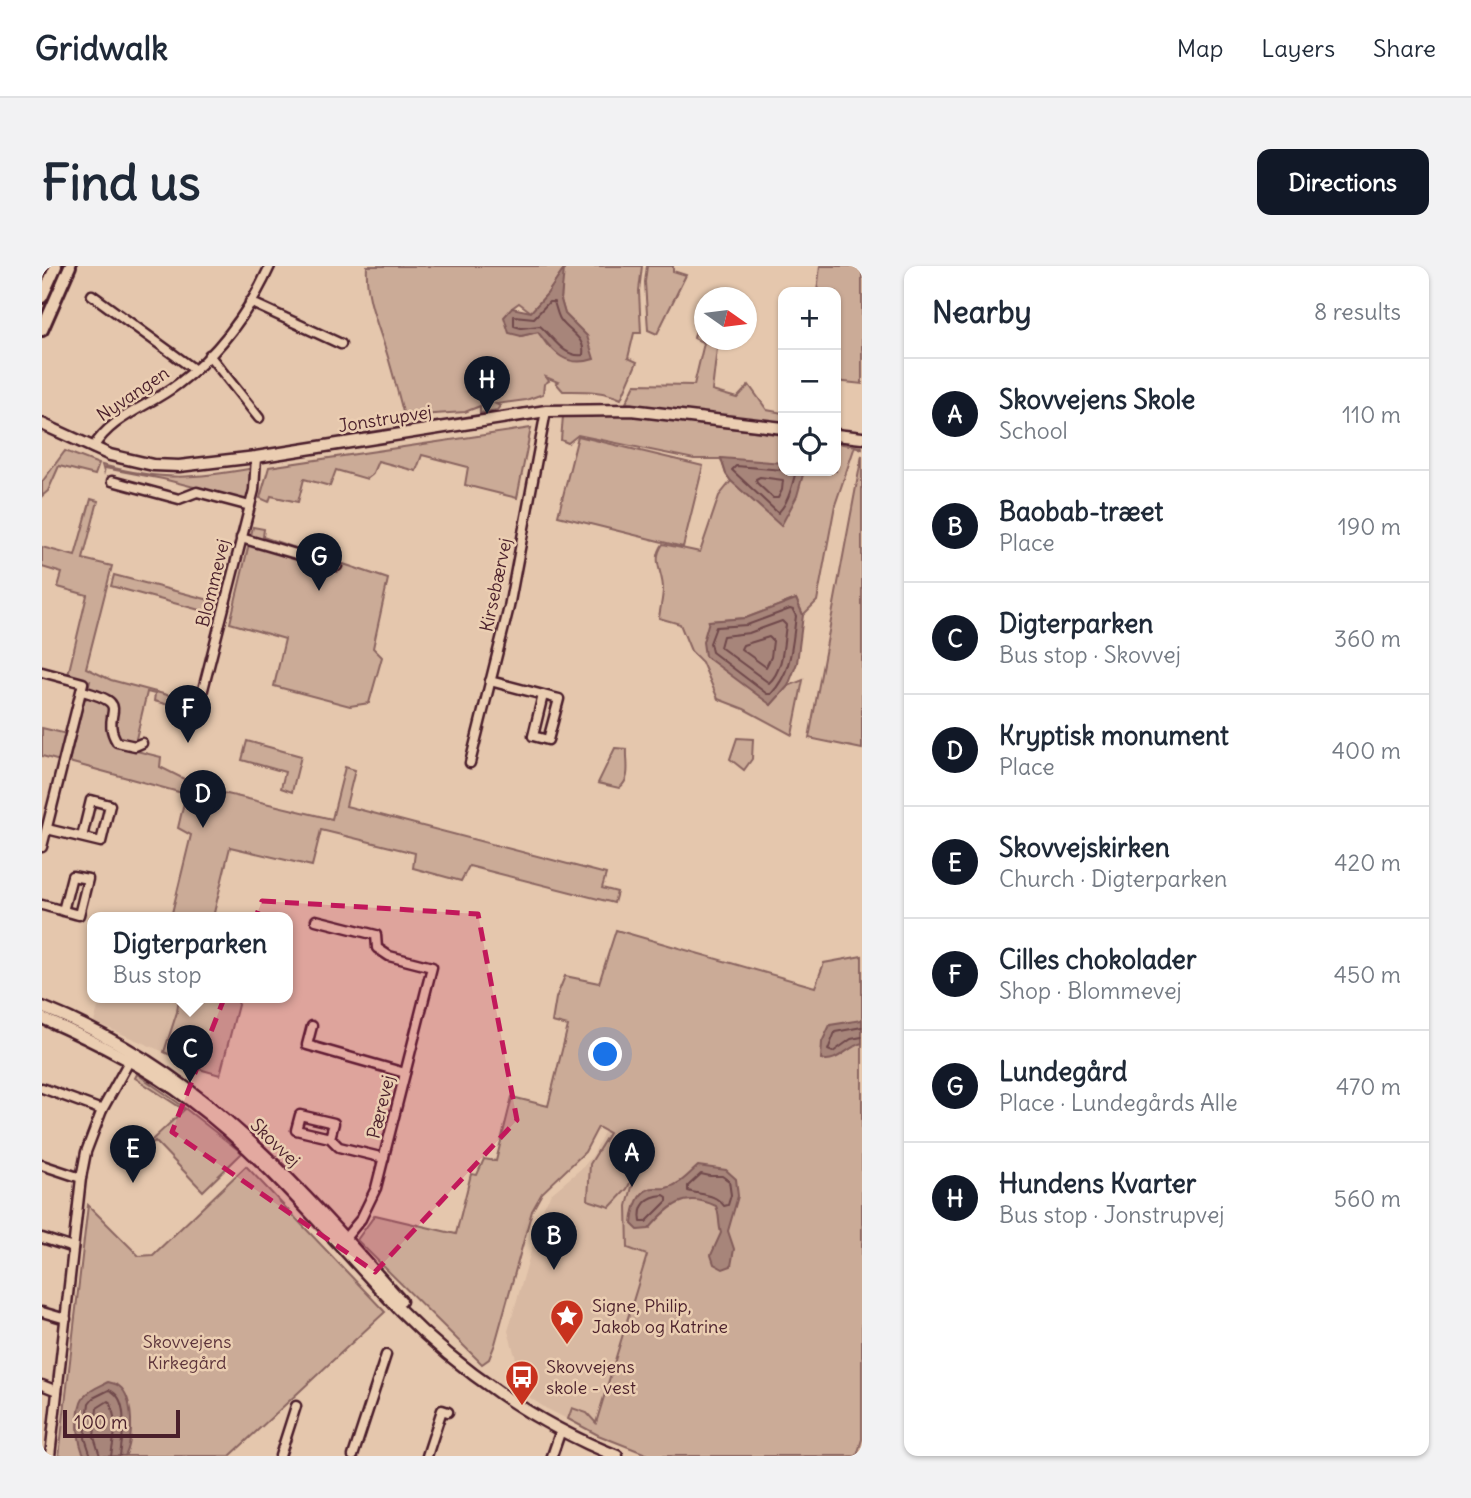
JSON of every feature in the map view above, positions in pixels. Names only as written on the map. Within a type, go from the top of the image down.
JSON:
[{"type":"main road","points":[[42,297],[56,266]]},
{"type":"main road","points":[[42,330],[70,266]]},
{"type":"street","name":"Nyvangen","points":[[93,448],[99,437],[112,425],[159,398],[195,370],[232,330],[270,266]]},
{"type":"street","name":"Nyvangen","points":[[92,295],[195,370]]},
{"type":"street","points":[[250,302],[341,344]]},
{"type":"street","points":[[209,355],[259,418]]},
{"type":"street","name":"Jonstrupvej","points":[[42,424],[93,448],[128,460],[179,466],[256,457],[546,411],[631,410],[778,427]]},
{"type":"street","name":"Kirsebærvej","points":[[470,763],[509,607],[546,411]]},
{"type":"street","points":[[841,436],[862,438]]},
{"type":"street","name":"Blommevej","points":[[196,717],[250,506],[257,475],[256,457]]},
{"type":"street","points":[[112,481],[179,499],[197,492],[250,506]]},
{"type":"street","points":[[241,538],[337,566]]},
{"type":"street","points":[[42,672],[83,684],[42,847]]},
{"type":"street","points":[[491,681],[559,699],[548,740],[533,736],[543,695]]},
{"type":"street","points":[[82,691],[107,698],[113,705],[113,735],[117,742],[135,746],[142,743]]},
{"type":"street","points":[[47,829],[101,842],[110,805],[91,800],[82,837]]},
{"type":"street","points":[[42,905],[64,911],[79,915],[88,879],[72,876],[64,911]]},
{"type":"street","name":"Pærevej","points":[[316,920],[376,935],[377,948],[389,956],[432,967],[372,1200],[342,1242]]},
{"type":"street","name":"Skovvej","points":[[42,1007],[89,1027],[132,1057]]},
{"type":"street","name":"Skovvej","points":[[42,1018],[173,1077],[217,1110],[291,1180],[342,1242],[446,1351],[481,1380],[561,1430],[617,1456]]},
{"type":"street","points":[[312,1026],[307,1045],[405,1073]]},
{"type":"street","points":[[50,1456],[86,1152],[102,1110],[132,1057]]},
{"type":"street","points":[[42,1088],[102,1110]]},
{"type":"street","points":[[330,1138],[334,1122],[300,1115],[296,1130],[330,1138],[339,1147],[384,1158]]},
{"type":"street","points":[[42,1165],[81,1178]]},
{"type":"street","points":[[42,1238],[73,1248]]},
{"type":"street","points":[[42,1312],[65,1319]]},
{"type":"street","points":[[353,1456],[386,1355]]},
{"type":"street","points":[[42,1385],[57,1391]]},
{"type":"street","points":[[280,1456],[296,1406]]},
{"type":"street","points":[[427,1456],[442,1410],[448,1412]]},
{"type":"street","points":[[552,1456],[561,1430]]},
{"type":"highlighted area","points":[[262,901],[478,914],[517,1120],[375,1272],[172,1132]]},
{"type":"shaded area","points":[[713,963],[630,1448],[547,1409],[515,1388],[520,1373],[508,1331],[544,1206],[551,1194],[593,1155],[606,1128]]},
{"type":"shaded area","points":[[99,1003],[178,1003],[164,1052],[94,1022]]},
{"type":"green space","points":[[367,266],[642,266],[639,291],[641,333],[634,333],[628,358],[637,362],[621,399],[600,393],[563,391],[556,383],[558,382],[546,377],[549,381],[544,384],[543,394],[526,400],[496,404],[500,406],[497,410],[480,413],[480,406],[465,412],[404,416],[373,312]],"holes":[[[563,271],[561,300],[565,314],[587,336],[548,346],[538,332],[521,336],[512,308],[519,303],[531,312]]]},
{"type":"green space","points":[[647,266],[673,266],[673,271],[686,275],[657,334],[648,330],[645,282]]},
{"type":"green space","points":[[820,266],[862,266],[862,384],[841,382],[841,287],[818,287]]},
{"type":"green space","points":[[702,350],[717,350],[712,391],[737,398],[749,385],[767,410],[778,412],[778,423],[626,403],[635,384],[694,385]]},
{"type":"green space","points":[[628,415],[778,434],[778,476],[841,476],[841,444],[862,447],[855,446],[835,505],[817,601],[803,615],[796,599],[746,618],[709,621],[771,705],[788,686],[803,680],[792,735],[744,709],[718,699],[702,662],[691,651],[680,624],[659,618],[663,589],[658,561],[660,550],[663,544],[700,552],[719,496],[731,481],[721,459],[694,459],[578,435],[568,443],[561,440],[563,416]]},
{"type":"green space","points":[[531,428],[517,498],[465,485],[468,467],[422,455],[416,471],[378,461],[372,475],[367,479],[336,470],[330,486],[304,479],[298,502],[271,496],[269,502],[260,498],[269,467]]},
{"type":"green space","points":[[578,436],[703,466],[683,547],[558,516]]},
{"type":"green space","points":[[65,451],[99,464],[95,475],[59,466],[48,491],[42,496],[42,482]]},
{"type":"green space","points":[[862,455],[862,749],[809,738]]},
{"type":"green space","points":[[102,465],[143,474],[178,477],[254,468],[249,497],[244,500],[163,479],[105,468],[104,472]]},
{"type":"green space","points":[[91,499],[98,501],[83,559],[112,566],[86,668],[111,680],[186,700],[184,709],[154,701],[155,694],[147,692],[135,743],[118,739],[116,736],[116,709],[112,699],[88,689],[90,681],[68,675],[87,595],[58,587],[62,573],[42,567],[42,547],[75,556]]},
{"type":"green space","points":[[253,527],[264,529],[263,537],[388,579],[373,648],[382,657],[369,703],[350,706],[274,686],[285,639],[230,623]]},
{"type":"green space","points":[[114,575],[221,603],[218,615],[111,586]]},
{"type":"green space","points":[[89,697],[106,701],[109,705],[112,745],[161,757],[160,767],[202,788],[332,819],[345,767],[355,770],[346,806],[606,874],[602,888],[617,892],[614,903],[469,866],[461,881],[413,868],[415,853],[321,830],[312,866],[230,847],[214,912],[172,912],[191,835],[178,828],[186,794],[69,762],[84,700]]},
{"type":"green space","points":[[42,728],[67,734],[60,761],[42,756]]},
{"type":"green space","points":[[737,738],[753,739],[752,759],[744,770],[730,759]]},
{"type":"green space","points":[[247,741],[301,756],[292,792],[281,788],[285,772],[242,760]]},
{"type":"green space","points":[[615,748],[627,749],[626,780],[619,788],[598,783]]},
{"type":"green space","points":[[616,930],[815,987],[824,963],[862,956],[862,1439],[857,1456],[651,1456],[598,1435],[568,1419],[572,1408],[587,1413],[596,1423],[647,1255],[628,1248],[627,1206],[643,1145],[637,1143],[638,1158],[627,1189],[610,1207],[588,1200],[590,1164],[609,1133],[598,1127],[585,1152],[542,1193],[532,1211],[495,1344],[489,1359],[482,1364],[357,1240],[375,1215],[456,1234],[471,1174],[477,1175],[484,1159],[496,1161],[512,1097],[548,1106],[568,1026],[552,1022],[556,998],[565,976],[599,983]]},
{"type":"green space","points":[[178,1003],[238,1003],[220,1075],[199,1069],[164,1052]]},
{"type":"green space","points":[[137,1074],[242,1153],[203,1191],[155,1141],[137,1154],[184,1110],[135,1078]]},
{"type":"green space","name":"Skovvejens Kirkegård","points":[[246,1166],[385,1312],[230,1456],[59,1456],[88,1205],[139,1256],[153,1255]]},
{"type":"water","points":[[564,269],[561,300],[565,314],[587,336],[594,359],[576,362],[568,360],[555,352],[538,332],[521,336],[509,333],[504,317],[512,308],[531,312]]},
{"type":"water","points":[[721,458],[778,463],[778,476],[803,476],[797,496],[781,526],[726,474]]},
{"type":"water","points":[[796,599],[803,615],[797,663],[788,686],[771,705],[705,656],[703,642],[709,621],[746,618]]},
{"type":"water","points":[[862,1020],[862,1043],[832,1059],[821,1059],[822,1042],[830,1025]]},
{"type":"water","points":[[698,1166],[726,1170],[736,1179],[738,1196],[728,1231],[734,1249],[731,1266],[723,1269],[714,1264],[711,1255],[721,1233],[716,1206],[695,1200],[686,1201],[678,1203],[663,1214],[649,1229],[638,1230],[632,1224],[636,1204],[645,1191],[675,1185]]},
{"type":"water","points":[[108,1382],[119,1386],[128,1399],[131,1430],[128,1449],[125,1456],[85,1456],[78,1427],[81,1403],[89,1392]]},
{"type":"place","name":"Hundens Kvarter","points":[[487,414]]},
{"type":"place","name":"Lundegård","points":[[319,591]]},
{"type":"place","name":"Cilles chokolader","points":[[188,743]]},
{"type":"place","name":"Kryptisk monument","points":[[203,828]]},
{"type":"place","name":"Digterparken","points":[[190,1083]]},
{"type":"place","name":"Skovvejskirken","points":[[133,1183]]},
{"type":"place","name":"Skovvejens Skole","points":[[632,1187]]},
{"type":"place","name":"Baobab-træet","points":[[554,1270]]},
{"type":"place","name":"Signe, Philip, Jakob og Katrine","points":[[567,1346]]},
{"type":"place","name":"Skovvejens skole - vest","points":[[522,1407]]}]
